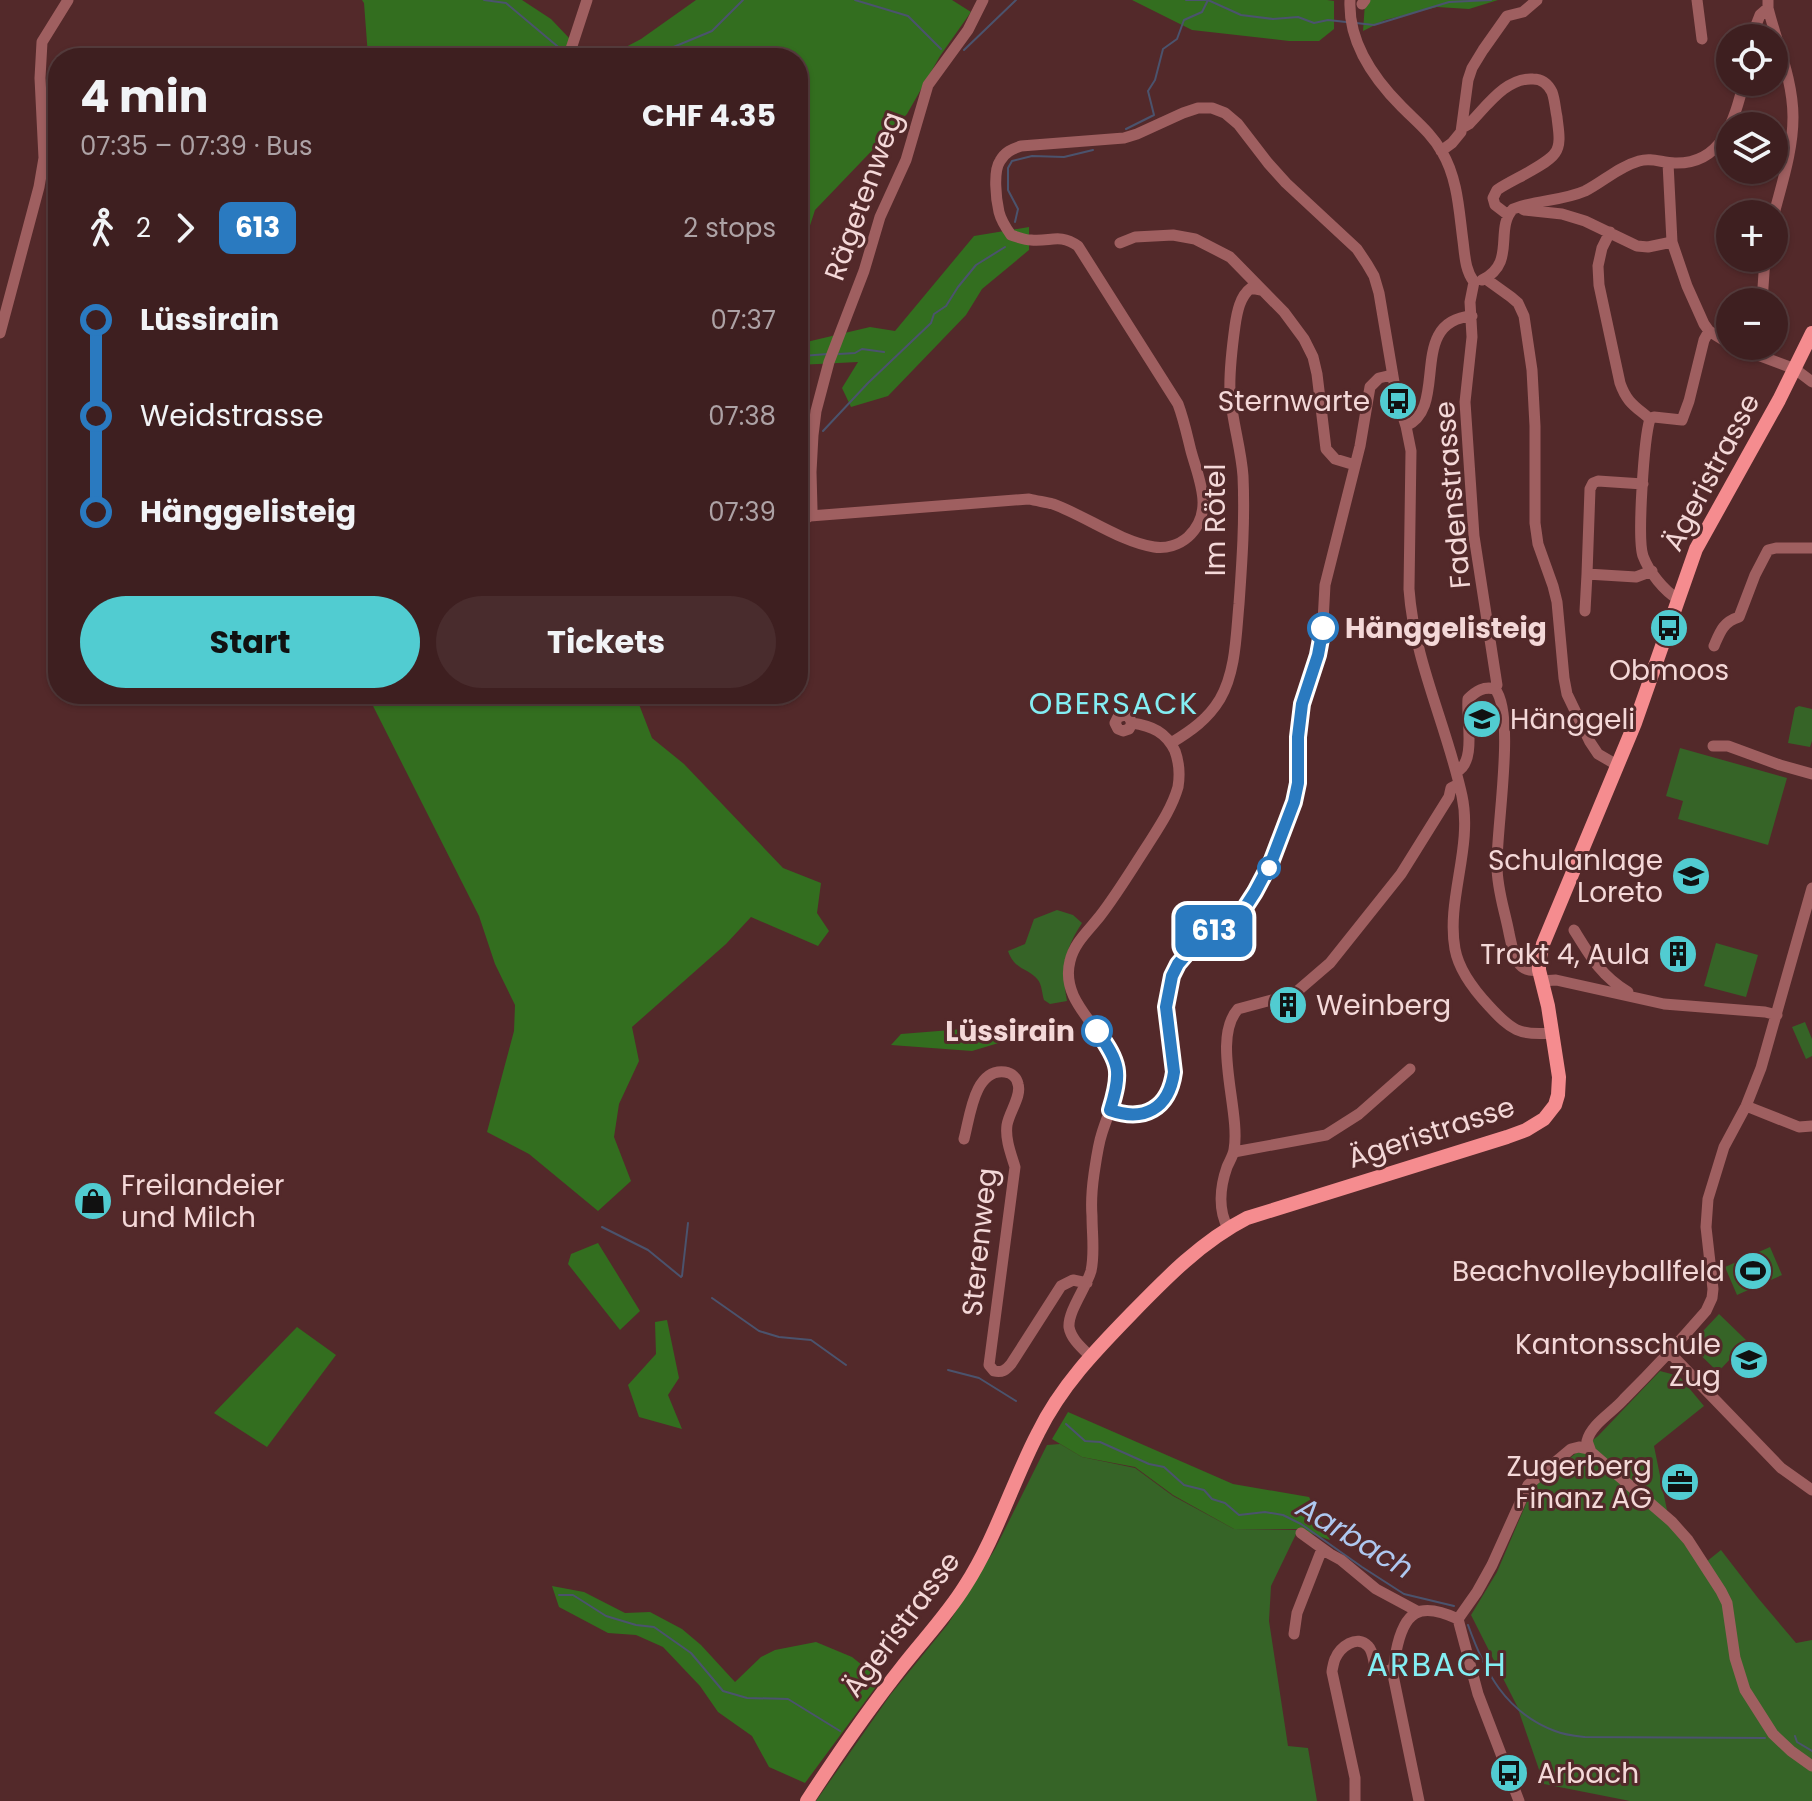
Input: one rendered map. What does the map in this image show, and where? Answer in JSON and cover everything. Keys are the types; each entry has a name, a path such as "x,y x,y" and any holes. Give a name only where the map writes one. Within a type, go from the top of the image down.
{"main road":[{"name":"Ägeristrasse","path":"807,1801 867,1713 964,1588 992,1539 1038,1433 1058,1397 1090,1356 1170,1275 1228,1228 1247,1218 1507,1137 1537,1124 1549,1113 1558,1095 1559,1077 1540,976 1543,944 1650,682 1686,574 1705,531 1779,400 1812,333"}],"street":[{"path":"0,333 44,158 40,78 42,42 68,0"},
{"path":"571,48 587,0"},
{"name":"Rägetenweg","path":"810,516 816,411 833,348 864,271 880,217 906,160 928,85 968,30 983,0"},
{"path":"1441,151 1452,143 1462,128 1472,68 1507,16 1523,12 1537,0"},
{"path":"1697,0 1702,39"},
{"path":"1356,2 1352,25 1358,47 1378,82 1431,134 1450,169 1456,189 1467,270 1511,297 1524,316 1532,370 1535,523 1538,544 1557,602 1567,694 1598,754 1617,765"},
{"path":"1756,24 1768,2"},
{"path":"1768,2 1790,89 1793,116 1789,153 1777,200"},
{"path":"1462,128 1507,86 1518,80 1541,80 1554,95 1559,143 1555,153 1545,162 1497,190 1493,198 1495,205 1507,219"},
{"path":"1480,280 1498,265 1507,219 1518,207 1585,190 1641,160 1654,159 1668,163 1701,159 1715,150 1727,129 1739,96"},
{"path":"810,516 1029,499 1052,504 1153,547 1165,548 1184,540 1198,524 1203,509 1203,493 1178,404 1078,246 1068,239 1032,240 1011,235 999,211 996,173 999,161 1008,151 1021,146 1124,138 1198,108 1212,108 1225,113 1238,124 1286,183 1350,243 1374,276 1396,394 1411,451 1410,609 1416,641 1464,806 1455,947 1459,962 1477,994 1512,1028 1530,1035 1552,1033"},
{"path":"1668,163 1672,242 1698,313 1709,331 1716,335"},
{"path":"1518,207 1585,221 1637,246 1672,242"},
{"path":"1610,232 1598,266 1609,337 1624,396 1650,419"},
{"path":"1120,243 1135,237 1173,235 1195,239 1230,257 1295,326 1313,357 1326,449 1335,459 1355,465"},
{"name":"Fadenstrasse","path":"1480,280 1470,302 1472,337 1465,402 1474,536 1497,685 1495,689 1500,698 1505,754 1497,866 1500,895 1514,956 1522,968 1540,976"},
{"name":"Im Rötel","path":"1171,743 1207,718 1227,683 1234,654 1242,547 1243,474 1229,369 1241,302 1247,290 1261,290"},
{"path":"1406,426 1415,422 1424,408 1431,359 1439,334 1451,321 1472,316"},
{"path":"1650,419 1682,420 1709,331"},
{"path":"1776,360 1812,382"},
{"path":"1110,1110 1141,1114 1161,1103 1167,1095 1174,1072 1166,1007 1172,976 1196,943 1244,909 1269,868 1286,826 1298,783 1302,704 1322,640 1325,585 1363,431 1370,387 1379,378 1392,375"},
{"path":"1650,419 1641,543 1643,555 1652,571 1670,595 1678,599"},
{"path":"1585,611 1590,489 1598,481 1643,484"},
{"path":"1714,646 1721,629 1729,620 1739,617 1768,550 1812,548"},
{"path":"1587,574 1636,577 1652,571"},
{"path":"1228,1228 1221,1211 1227,1168 1234,1152 1234,1112 1226,1047 1232,1016 1238,1009 1294,994 1330,963 1401,874 1449,797 1467,762 1468,699 1481,689 1495,689"},
{"path":"1090,1356 1073,1337 1069,1328 1070,1318 1087,1283 1093,1258 1091,1213 1094,1175 1101,1135 1118,1086 1111,1051 1072,994 1069,962 1078,943 1099,917 1167,813 1178,784 1179,772 1171,743 1157,729 1132,723"},
{"path":"1713,746 1728,746 1812,774"},
{"path":"1589,1449 1588,1435 1669,1352 1706,1311 1712,1298 1706,1227 1708,1199 1724,1147 1746,1106 1761,1068 1812,888"},
{"path":"1574,930 1602,972 1635,997"},
{"path":"1540,976 1664,1004 1777,1015"},
{"path":"1234,1152 1326,1135 1359,1114 1410,1069"},
{"name":"Sterenweg","path":"964,1139 975,1095 982,1081 992,1074 1012,1074 1018,1081 1019,1089 1007,1125 1015,1167 989,1365 994,1371 1006,1370 1011,1364 1061,1286 1073,1280 1087,1283"},
{"path":"1746,1106 1799,1127 1812,1126"},
{"path":"1669,1352 1781,1468 1812,1490"},
{"path":"1458,1619 1492,1565 1528,1485 1571,1449 1589,1449 1672,1522 1688,1540 1727,1603 1735,1658 1745,1690 1773,1734 1812,1766"},
{"path":"1301,1533 1376,1589 1417,1611 1435,1612 1458,1619"},
{"path":"1294,1634 1297,1613 1322,1549"},
{"path":"1417,1611 1409,1616 1403,1628 1392,1670 1419,1801"},
{"path":"1458,1619 1478,1694 1519,1801"},
{"path":"1355,1801 1355,1778 1332,1672 1334,1659 1341,1649 1359,1641 1366,1643 1371,1650 1375,1666 1385,1671 1392,1670"}],"green space":[{"path":"362,0 522,0 551,19 579,48 367,48"},
{"path":"696,0 952,0 971,12 940,56 907,114 815,210 808,232 808,48 624,48"},
{"path":"1132,0 1334,1 1334,29 1319,41 1289,41 1192,30"},
{"path":"1370,0 1498,0 1469,9 1437,7 1385,20 1363,31 1365,3"},
{"path":"1029,227 1029,250 982,289 966,315 888,396 851,407 842,388 858,362 808,364 808,342 870,327 895,331 974,236"},
{"path":"372,704 639,704 652,738 684,764 783,868 821,883 817,913 829,931 818,946 751,917 726,944 632,1027 639,1061 619,1104 614,1137 631,1181 598,1211 529,1154 487,1132 514,1031 515,1005 495,964 479,916"},
{"path":"1795,708 1812,709 1810,747 1788,743"},
{"path":"1680,748 1787,778 1768,845 1678,819 1683,801 1666,796"},
{"path":"1057,910 1073,915 1082,923 1071,942 1066,960 1064,979 1067,1001 1050,1004 1044,1000 1038,980 1018,966 1008,951 1025,944 1034,919"},
{"path":"1716,943 1758,955 1746,997 1704,986"},
{"path":"1805,1022 1812,1039 1812,1056 1806,1059 1792,1027"},
{"path":"1001,1026 1002,1042 972,1051 891,1045 901,1034"},
{"path":"598,1243 640,1311 620,1330 568,1264 571,1254"},
{"name":"Beachvolleyballfeld","path":"1770,1247 1782,1275 1737,1295 1725,1267"},
{"path":"1719,1314 1747,1341 1718,1372 1690,1345"},
{"path":"667,1320 679,1378 668,1395 682,1429 639,1417 628,1385 656,1354 655,1322"},
{"path":"297,1327 336,1355 267,1447 214,1413"},
{"path":"1660,1371 1679,1376 1704,1406 1654,1446 1670,1525 1701,1566 1721,1550 1796,1643 1812,1640 1812,1801 1630,1801 1544,1784 1517,1706 1471,1615 1497,1572 1528,1499 1539,1482 1598,1436"},
{"path":"1068,1412 1233,1484 1309,1497 1330,1540 1298,1529 1234,1529 1173,1495 1135,1467 1082,1457 1052,1439"},
{"path":"1060,1444 1082,1457 1135,1468 1173,1496 1234,1529 1298,1530 1271,1586 1269,1621 1288,1746 1308,1748 1317,1801 816,1801 891,1694 948,1624 995,1549 1047,1445"},
{"path":"552,1586 584,1592 625,1613 650,1612 682,1629 735,1682 761,1657 775,1650 816,1642 852,1657 881,1680 805,1783 769,1767 752,1736 718,1712 700,1686 663,1647 636,1635 608,1633 559,1607"}],"waterway":[{"path":"484,0 506,3 559,48"},
{"path":"671,48 712,31 743,0"},
{"path":"855,0 908,16 941,49"},
{"path":"964,50 1016,0"},
{"path":"1186,0 1206,0"},
{"path":"1126,129 1154,115 1148,91 1155,80 1163,49 1177,39 1184,20 1202,12 1208,0 1241,15 1273,19 1298,17 1314,23 1328,20 1346,22"},
{"path":"1356,23 1374,25 1449,2 1491,0"},
{"path":"1015,222 1018,209 1008,190 1008,168 1012,161 1032,156 1064,157 1093,150"},
{"path":"823,431 931,323 934,314 946,306 976,265 1005,247"},
{"path":"839,354 855,353 862,349 884,352"},
{"path":"808,356 828,354"},
{"path":"682,1276 688,1223"},
{"path":"602,1227 648,1250 681,1277"},
{"path":"712,1298 759,1331 779,1337 811,1340 846,1365"},
{"path":"948,1370 979,1378 1016,1401"},
{"name":"Aarbach","path":"1066,1424 1085,1441 1100,1442 1149,1464 1164,1467 1184,1485 1204,1490 1212,1499 1225,1503 1239,1515 1265,1512 1283,1515 1301,1524 1404,1594 1454,1606"},
{"path":"559,1595 573,1595 606,1616 654,1627 691,1653 723,1691 747,1698 788,1699 840,1731"},
{"name":"Aarbach","path":"1468,1625 1490,1674 1510,1702 1538,1723 1558,1732 1585,1737 1765,1738"},
{"name":"Aarbach","path":"1795,1736 1797,1742 1812,1751"}],"bus line":[{"name":"613","path":"1097,1031 1111,1051 1118,1076 1110,1110 1121,1114 1141,1114 1161,1103 1167,1095 1174,1072 1166,1007 1172,976 1196,943 1244,909 1272,860 1294,802 1298,783 1302,704 1323,628"}],"place":[{"name":"Sternwarte","path":"1398,401"},
{"name":"Hänggelisteig","path":"1323,628"},
{"name":"Obmoos","path":"1669,628"},
{"name":"Hänggeli","path":"1482,719"},
{"name":"Schulanlage Loreto","path":"1691,876"},
{"name":"Trakt 4, Aula","path":"1678,954"},
{"name":"Weinberg","path":"1288,1005"},
{"name":"Lüssirain","path":"1097,1031"},
{"name":"Freilandeier und Milch","path":"93,1201"},
{"name":"Beachvolleyballfeld","path":"1753,1271"},
{"name":"Kantonsschule Zug","path":"1749,1360"},
{"name":"Zugerberg Finanz AG","path":"1680,1482"},
{"name":"Arbach","path":"1509,1773"}],"district":[{"name":"OBERSACK","path":"1114,704"},
{"name":"ARBACH","path":"1437,1665"}]}
